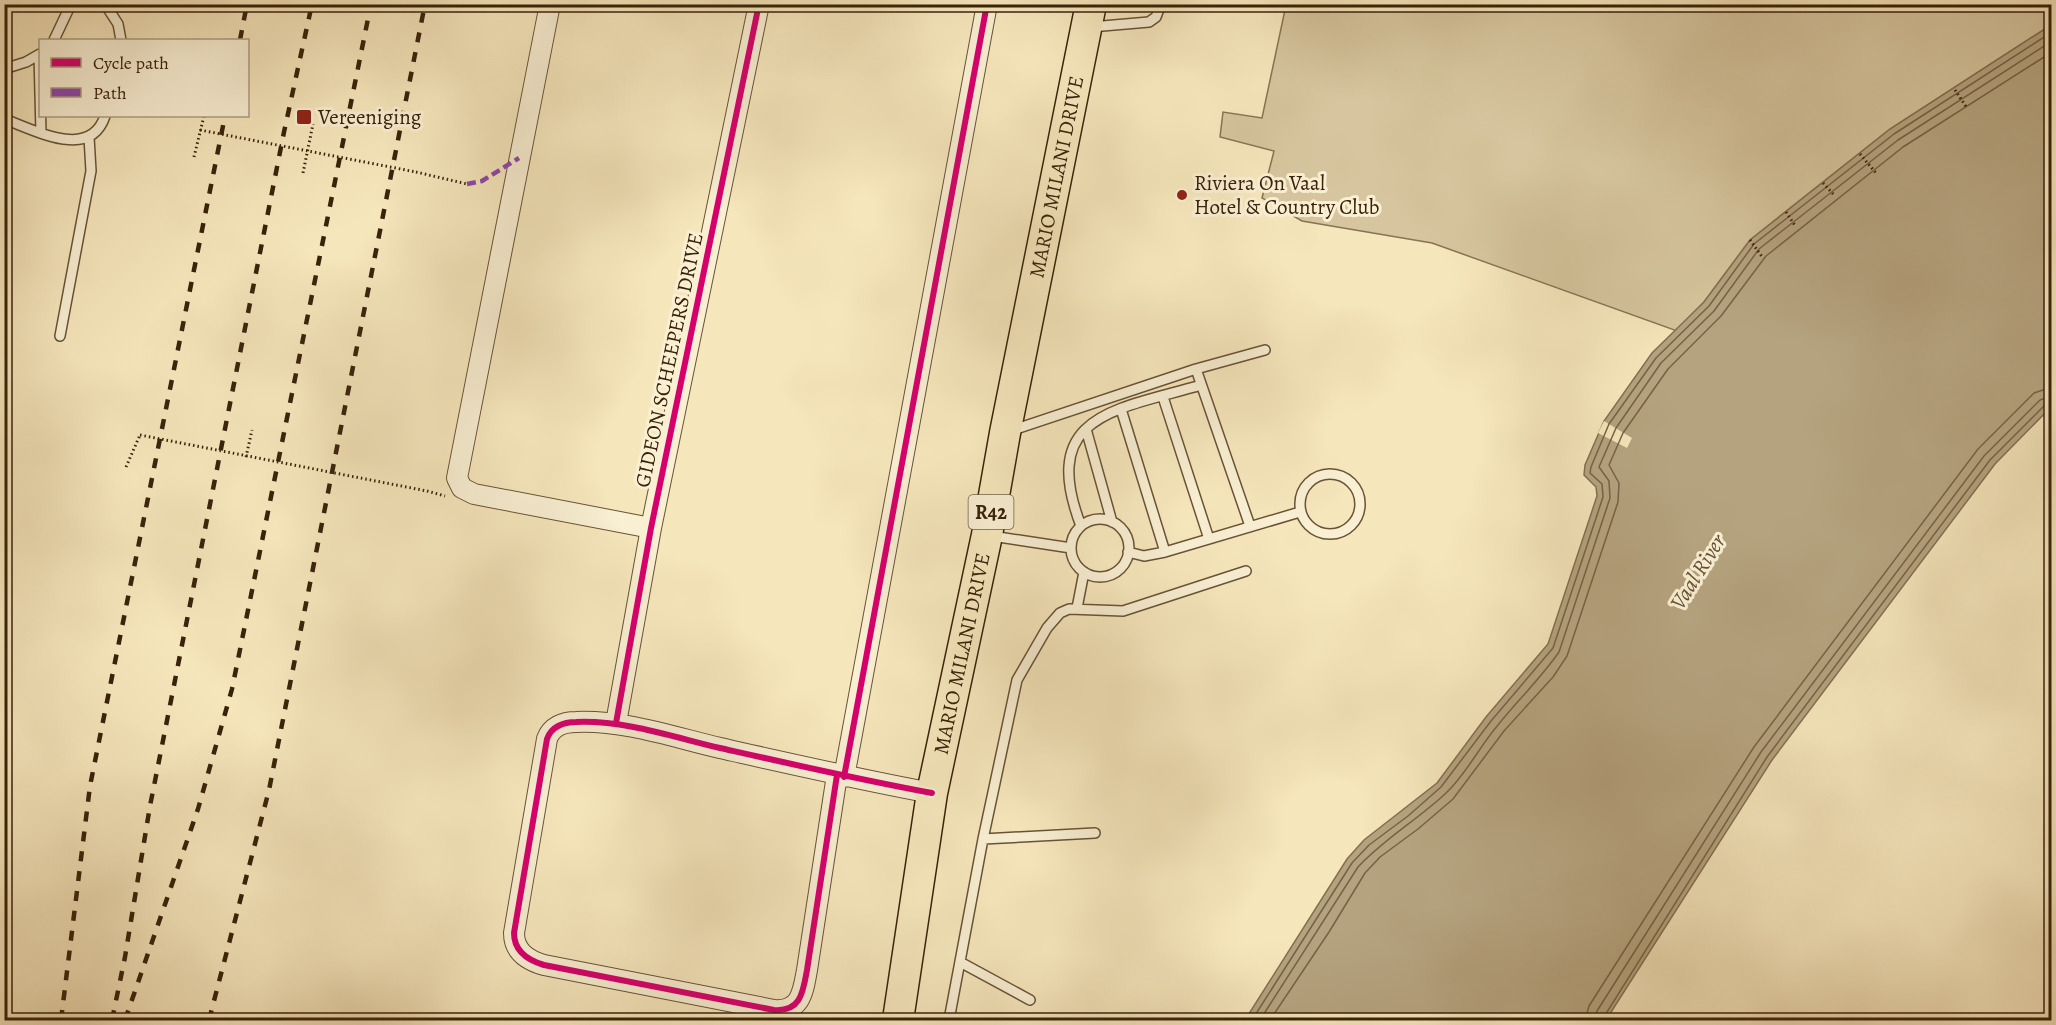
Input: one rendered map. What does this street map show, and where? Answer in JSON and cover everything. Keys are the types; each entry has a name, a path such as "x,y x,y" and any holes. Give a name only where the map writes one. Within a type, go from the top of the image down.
{"main road":[{"name":"MARIO MILANI DRIVE","path":"898,1020 932,793 987,535 1005,433 1088,16"}],"street":[{"path":"550,4 457,478 462,488 474,494 651,528"},
{"name":"GIDEON SCHEEPERS DRIVE","path":"616,723 651,528 759,4"},
{"path":"932,793 841,776 616,723 565,724 553,729 547,739 514,933 515,944 520,952 538,963 774,1010 793,1006 801,999 841,776 899,465 942,254 987,4"}],"lane":[{"path":"54,39 70,4"},
{"path":"105,4 118,24 121,39"},
{"path":"1088,16 1149,22 1156,17 1161,4"},
{"path":"4,69 39,54"},
{"path":"41,117 41,133"},
{"path":"4,119 71,141 89,137 105,117"},
{"path":"60,336 91,171 89,137"},
{"path":"1005,433 1196,369 1265,351"},
{"path":"1196,369 1250,526"},
{"path":"1081,526 1071,500 1068,474 1073,442 1086,429 1121,409 1201,385"},
{"path":"1163,397 1209,539"},
{"path":"1121,409 1165,552"},
{"path":"1086,429 1112,522 1125,534 1128,552 1120,569 1112,574 1103,577 1084,572 1072,558 1072,540 1081,526 1091,521 1112,522"},
{"path":"1337,474 1347,478 1359,494 1359,513 1347,529 1338,533 1319,532 1310,527 1300,512 1302,490 1316,476 1337,474"},
{"path":"1128,552 1144,556 1165,552 1300,512"},
{"path":"987,535 1071,548"},
{"path":"949,1020 983,839 1017,680 1047,628 1060,614 1077,608 1100,612 1123,611 1246,571"},
{"path":"1077,608 1084,572"},
{"path":"983,839 1095,833"},
{"path":"960,962 1030,1000"}],"path":[{"path":"1954,90 1966,108"},
{"path":"194,157 204,117"},
{"path":"303,173 313,124"},
{"path":"200,130 467,184"},
{"path":"1860,154 1876,173"},
{"path":"1823,183 1835,196"},
{"path":"1786,212 1796,227"},
{"path":"1750,240 1763,258"},
{"path":"246,457 252,430"},
{"path":"126,467 140,435 427,491"}],"shaded area":[{"path":"1286,5 2051,5 2051,25 1890,129 1750,240 1704,302 1677,331 1432,243 1302,221 1262,198 1274,151 1220,137 1223,112 1262,118"}],"water":[{"name":"Vaal River","path":"2051,25 2051,407 1995,464 1772,760 1606,1020 1245,1020 1347,859 1364,840 1437,783 1486,717 1548,644 1597,496 1596,487 1584,475 1585,465 1604,421 1652,353 1704,302 1750,240 1890,129"}],"pier":[{"path":"1604,421 1632,438 1627,448 1598,433"}],"railway":[{"path":"240,39 247,4"},
{"path":"112,1020 150,806 284,132 312,4"},
{"path":"125,1020 198,809 232,689 371,4"},
{"path":"209,1020 269,790 425,4"},
{"path":"61,1020 90,786 225,117"}],"marked path":[{"path":"467,184 482,181 519,158"}],"cycle path":[{"path":"616,723 651,528 759,4"},
{"path":"844,777 987,4"},
{"path":"837,775 806,978 799,999 790,1008 774,1010 544,965 527,957 516,945 514,933 547,739 551,731 562,724 594,722 631,726 800,766 932,793"}],"place":[{"name":"Vereeniging","path":"304,117"},
{"name":"Riviera On Vaal Hotel & Country Club","path":"1182,195"}]}
